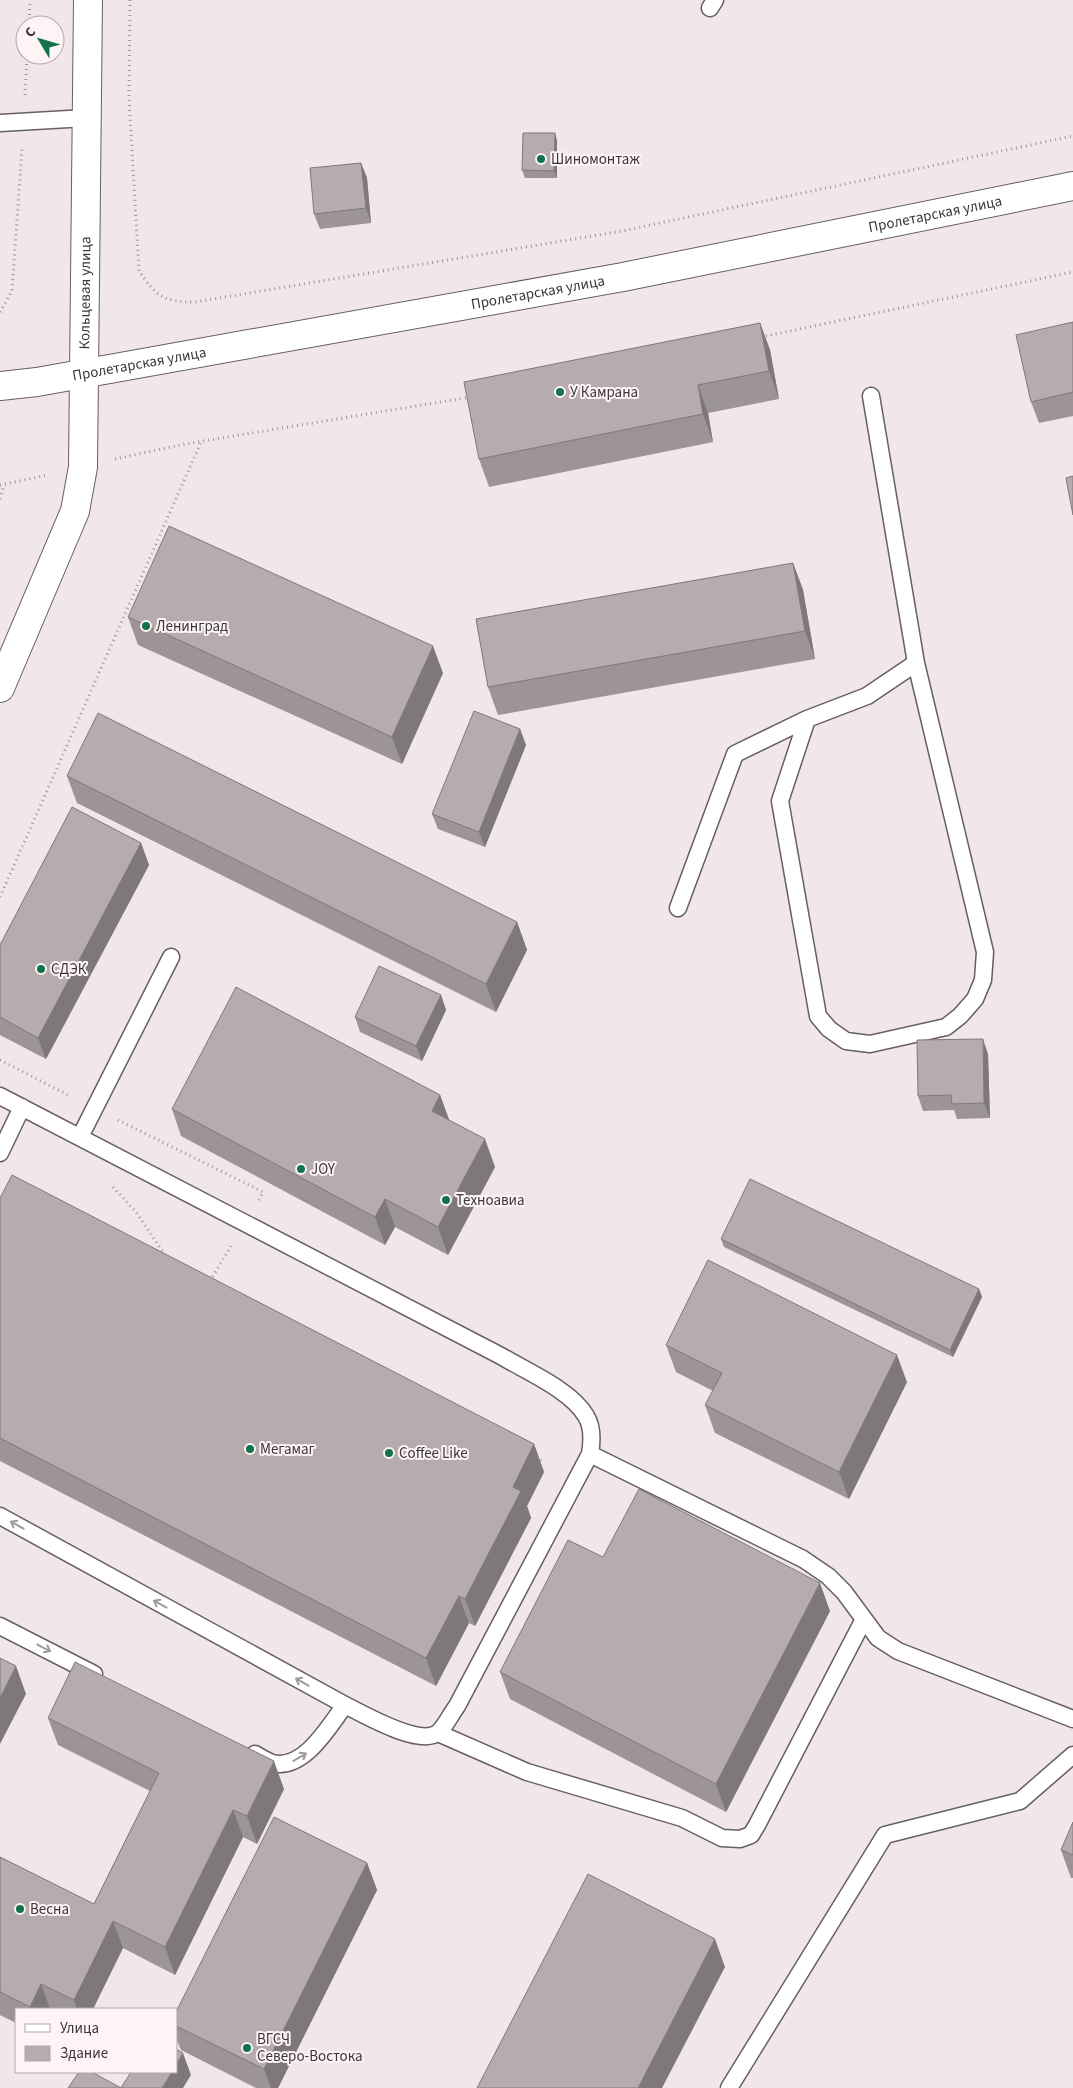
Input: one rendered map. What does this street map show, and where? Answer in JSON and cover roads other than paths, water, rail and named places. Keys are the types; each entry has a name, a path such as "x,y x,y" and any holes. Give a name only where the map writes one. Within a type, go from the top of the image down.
{"main road":[{"name":"Кольцевая улица","path":"0,688 75,511 83,467 88,0"},
{"name":"Пролетарская улица","path":"0,386 84,373 623,277 1073,186"}],"lane":[{"path":"0,124 86,118"},
{"path":"807,719 780,801 818,1016 830,1029 846,1041 870,1044 946,1027 960,1016 975,999 983,980 985,952 916,664 870,396"},
{"path":"678,908 735,754 807,719 867,696 916,664"},
{"path":"80,1137 171,957"},
{"path":"0,1096 243,1224 501,1356 570,1398 587,1417 593,1439 590,1454 457,1706 438,1733 427,1737 385,1726 0,1516"},
{"path":"0,1153 22,1107"},
{"path":"590,1454 803,1559 828,1576 844,1592 863,1621 878,1638 898,1651 1073,1719"},
{"path":"438,1733 527,1772 682,1818 722,1838 740,1839 751,1835 757,1825 863,1621"},
{"path":"0,1626 106,1679"},
{"path":"238,1746 273,1763 297,1760 314,1746 345,1705"},
{"path":"729,2088 885,1835 1020,1801 1073,1756"}],"place":[{"name":"Шиномонтаж","path":"541,159"},
{"name":"У Камрана","path":"560,392"},
{"name":"Ленинград","path":"146,626"},
{"name":"СДЭК","path":"41,969"},
{"name":"JOY","path":"301,1169"},
{"name":"Техноавиа","path":"446,1200"},
{"name":"Мегамаг","path":"250,1449"},
{"name":"Coffee Like","path":"389,1453"},
{"name":"Весна","path":"20,1909"},
{"name":"ВГСЧ Северо-Востока","path":"247,2048"}]}
